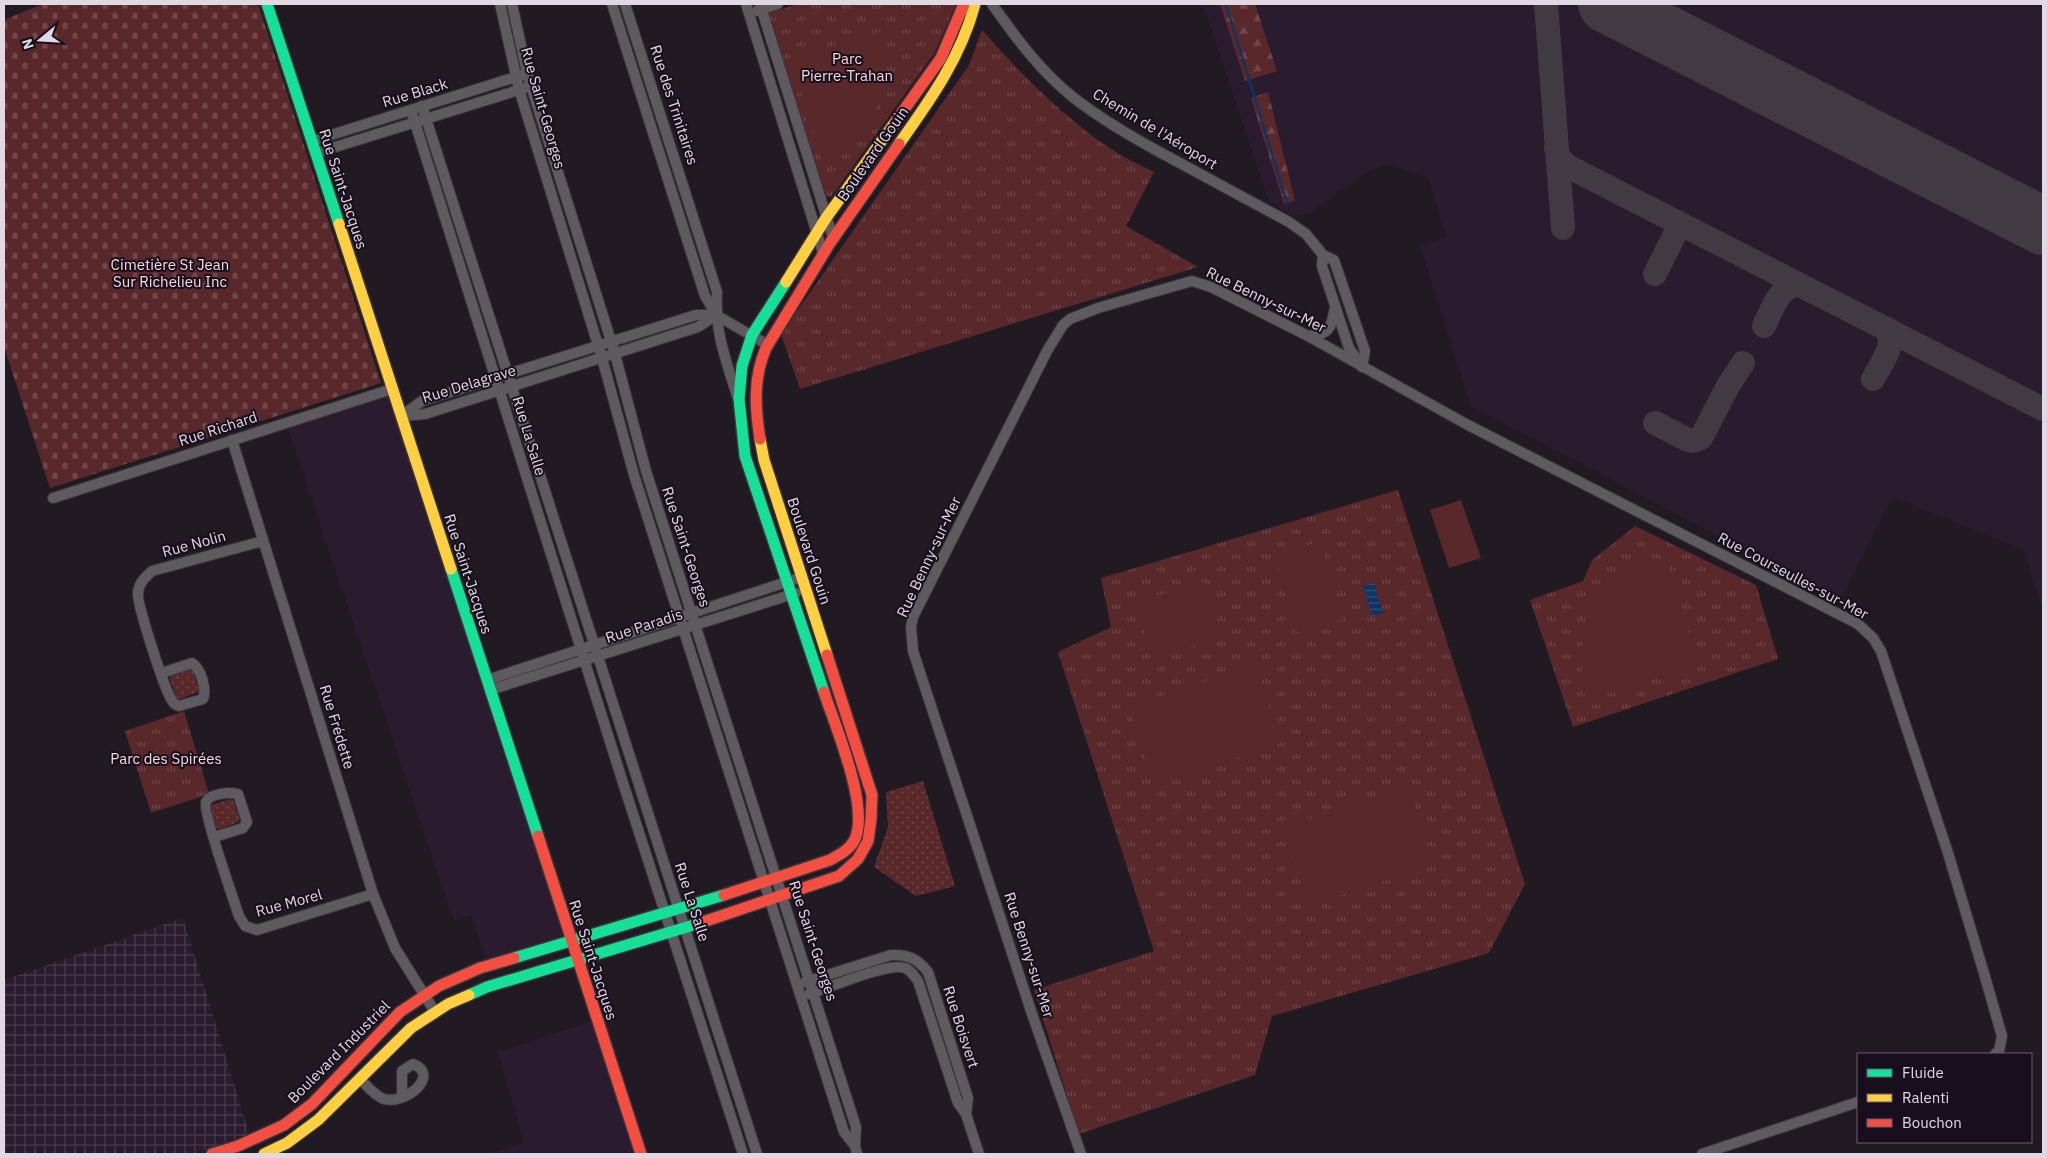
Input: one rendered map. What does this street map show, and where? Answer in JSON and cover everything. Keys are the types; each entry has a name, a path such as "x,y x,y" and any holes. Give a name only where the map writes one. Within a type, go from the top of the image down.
{"street":[{"name":"Rue Saint-Jacques","path":"267,4 641,1154"},
{"name":"Rue Saint-Georges","path":"500,4 519,89 602,358 634,475 844,1132 856,1150"},
{"name":"Rue Saint-Georges","path":"512,4 527,73 570,216 611,342 646,471 856,1127 856,1150"},
{"name":"Rue des Trinitaires","path":"612,4 705,296 716,315"},
{"name":"Rue des Trinitaires","path":"625,4 717,292 716,315 719,338 739,399"},
{"path":"746,4 823,253"},
{"path":"749,14 761,6 778,4"},
{"name":"Boulevard Gouin","path":"572,941 665,914 830,860 851,846 858,822 857,793 745,456 739,399 742,366 752,335 816,233 940,58 964,4"},
{"name":"Boulevard Gouin","path":"578,960 672,932 839,876 854,866 868,843 872,822 872,795 764,460 758,432 756,402 759,367 768,345 823,253 949,74 964,42 975,4"},
{"name":"Chemin de l'Aéroport","path":"992,4 1042,68 1073,97 1106,121 1142,142 1289,222 1306,234 1323,255 1334,260 1365,352 1362,367"},
{"path":"761,6 833,238"},
{"name":"Rue des Trinitaires","path":"625,45 638,41"},
{"name":"Rue Black","path":"312,141 527,73"},
{"name":"Rue Black","path":"316,153 531,86"},
{"name":"Rue La Salle","path":"422,106 506,374 758,1154"},
{"name":"Rue La Salle","path":"411,110 624,786 743,1154"},
{"path":"783,125 796,122"},
{"path":"432,178 443,173"},
{"name":"Rue des Trinitaires","path":"669,181 681,178"},
{"path":"559,220 570,216"},
{"path":"453,248 466,244"},
{"path":"1323,255 1322,266 1349,348 1362,367"},
{"name":"Rue Benny-sur-Mer","path":"1081,1154 1032,1014 913,650 911,627 913,617 1047,351 1063,325 1070,319 1098,308 1192,281 1211,287 1308,336 1362,367"},
{"path":"1308,336 1321,335 1327,332 1332,325 1334,301 1345,293"},
{"name":"Rue Delagrave","path":"401,416 422,401 506,374 696,315 716,315"},
{"path":"716,315 768,345"},
{"name":"Rue Delagrave","path":"401,416 425,414 602,358 698,327 716,315"},
{"name":"Rue Courseulles-sur-Mer","path":"1362,367 1466,424 1858,624 1873,638 1881,651 1942,834 1983,970 2002,1036 1999,1051 1996,1053"},
{"name":"Rue Richard","path":"53,498 392,389"},
{"name":"Rue Frédette","path":"232,440 373,894 395,948 435,1012"},
{"path":"748,464 764,460"},
{"path":"634,475 646,471"},
{"path":"539,518 551,514"},
{"name":"Rue Nolin","path":"162,673 192,663 197,667 205,693 203,699 180,706 175,705 171,700 162,673 140,607 138,595 140,583 152,571 263,541"},
{"name":"Rue Paradis","path":"488,685 581,649 802,577"},
{"name":"Rue Paradis","path":"488,685 598,656 806,590"},
{"path":"723,751 735,747"},
{"path":"849,770 863,764"},
{"path":"624,786 637,782"},
{"name":"Rue Morel","path":"214,837 243,828 247,822 238,794 231,792 210,798 206,802 205,808 214,837 239,916 245,926 257,930 373,894"},
{"path":"858,822 872,822"},
{"name":"Boulevard Industriel","path":"212,1154 227,1152 286,1124 312,1104 332,1085 400,1012 439,986 480,968 572,941"},
{"path":"797,984 891,955 902,954 911,958 908,968 898,966 875,972 800,997"},
{"name":"Rue Boisvert","path":"911,958 921,962 928,972 968,1098 966,1114"},
{"path":"264,1154 287,1143 318,1120 411,1028 435,1012 448,1004 487,987 578,960"},
{"name":"Rue Boisvert","path":"908,968 918,981 958,1103 966,1114 979,1154"},
{"path":"705,1036 718,1032"},
{"path":"360,1079 382,1098 391,1100 402,1097"},
{"path":"1702,1154 1857,1102"},
{"path":"286,1124 296,1136"}],"shaded area":[{"path":"1203,4 2043,4 2043,612 2024,550 1892,497 1840,600 1471,406 1420,246 1447,237 1428,177 1391,165 1372,169 1308,214 1293,216 1269,202"},
{"path":"392,389 572,941 488,966 471,915 454,921 286,423"},
{"path":"183,918 250,1136 193,1154 4,1154 4,980"},
{"path":"597,1019 641,1154 488,1154 524,1142 498,1052"}],"green space":[{"name":"Cimetière St Jean Sur Richelieu Inc","path":"42,4 258,4 381,383 50,488 4,347 4,20"},
{"name":"Parc Pierre-Trahan","path":"798,4 956,4 935,52 831,197 817,194 766,14"},
{"path":"1220,4 1255,4 1277,71 1245,81"},
{"path":"886,30 886,59 880,100 859,132 823,165 791,59"},
{"path":"982,30 1012,63 1060,110 1095,138 1119,154 1154,172 1126,226 1198,267 800,389 781,334 969,65"},
{"path":"1268,92 1295,201 1284,204 1251,98"},
{"path":"1398,490 1525,884 1489,953 1272,1016 1255,1075 1079,1134 1034,990 1154,951 1058,652 1111,627 1101,578"},
{"path":"1461,500 1481,558 1449,568 1430,510"},
{"path":"1635,526 1756,585 1778,659 1573,727 1530,600 1583,581 1592,560"},
{"path":"1320,541 1342,619 1297,633 1274,557"},
{"path":"1665,557 1699,664 1585,701 1581,653 1587,609 1624,570"},
{"path":"1205,582 1221,637 1152,657 1136,602"},
{"path":"1255,665 1281,743 1155,785 1129,707"},
{"path":"193,670 199,690 180,699 176,697 170,679 171,675"},
{"name":"Parc des Spirées","path":"184,711 209,794 151,813 125,731"},
{"path":"923,781 955,886 916,896 874,867 888,827 886,792"},
{"path":"1408,786 1434,864 1309,906 1283,828"},
{"path":"231,799 240,819 238,822 220,829 216,827 210,808 211,805"}],"water":[{"path":"1374,583 1383,613 1372,616 1363,586"}],"waterway":[{"path":"1226,4 1287,203"}],"taxiway":[{"path":"1546,4 1563,228"},
{"path":"1556,148 1559,158 1567,166 2043,409"},
{"path":"1655,274 1674,236"},
{"path":"1764,326 1781,294 1786,289 1799,285"},
{"path":"1873,379 1889,349 1890,342 1887,329"},
{"path":"1655,423 1688,440 1693,441 1701,438 1728,386 1743,363"}],"runway":[{"path":"1607,4 2043,226"}],"traffic: fast":[{"path":"267,4 339,224"},
{"path":"786,282 752,335 742,366 739,399 745,456 824,692"},
{"path":"451,569 538,836"},
{"path":"514,958 724,895"},
{"path":"469,995 487,987 697,924"}],"traffic: slow":[{"path":"899,144 944,77 962,42 975,4"},
{"path":"786,282 826,218 896,121"},
{"path":"339,224 451,569"},
{"path":"760,439 764,460 827,655"},
{"path":"264,1154 287,1143 318,1120 411,1028 448,1004 469,995"}],"traffic: jam":[{"path":"896,121 941,58 964,4"},
{"path":"760,439 756,393 759,371 766,348 830,243 899,144"},
{"path":"697,924 839,876 858,859 868,841 872,795 827,655"},
{"path":"724,895 830,860 847,850 854,841 858,827 855,789 843,746 824,692"},
{"path":"538,836 641,1154"},
{"path":"212,1154 238,1146 284,1125 312,1104 400,1012 439,986 480,968 514,958"}]}
